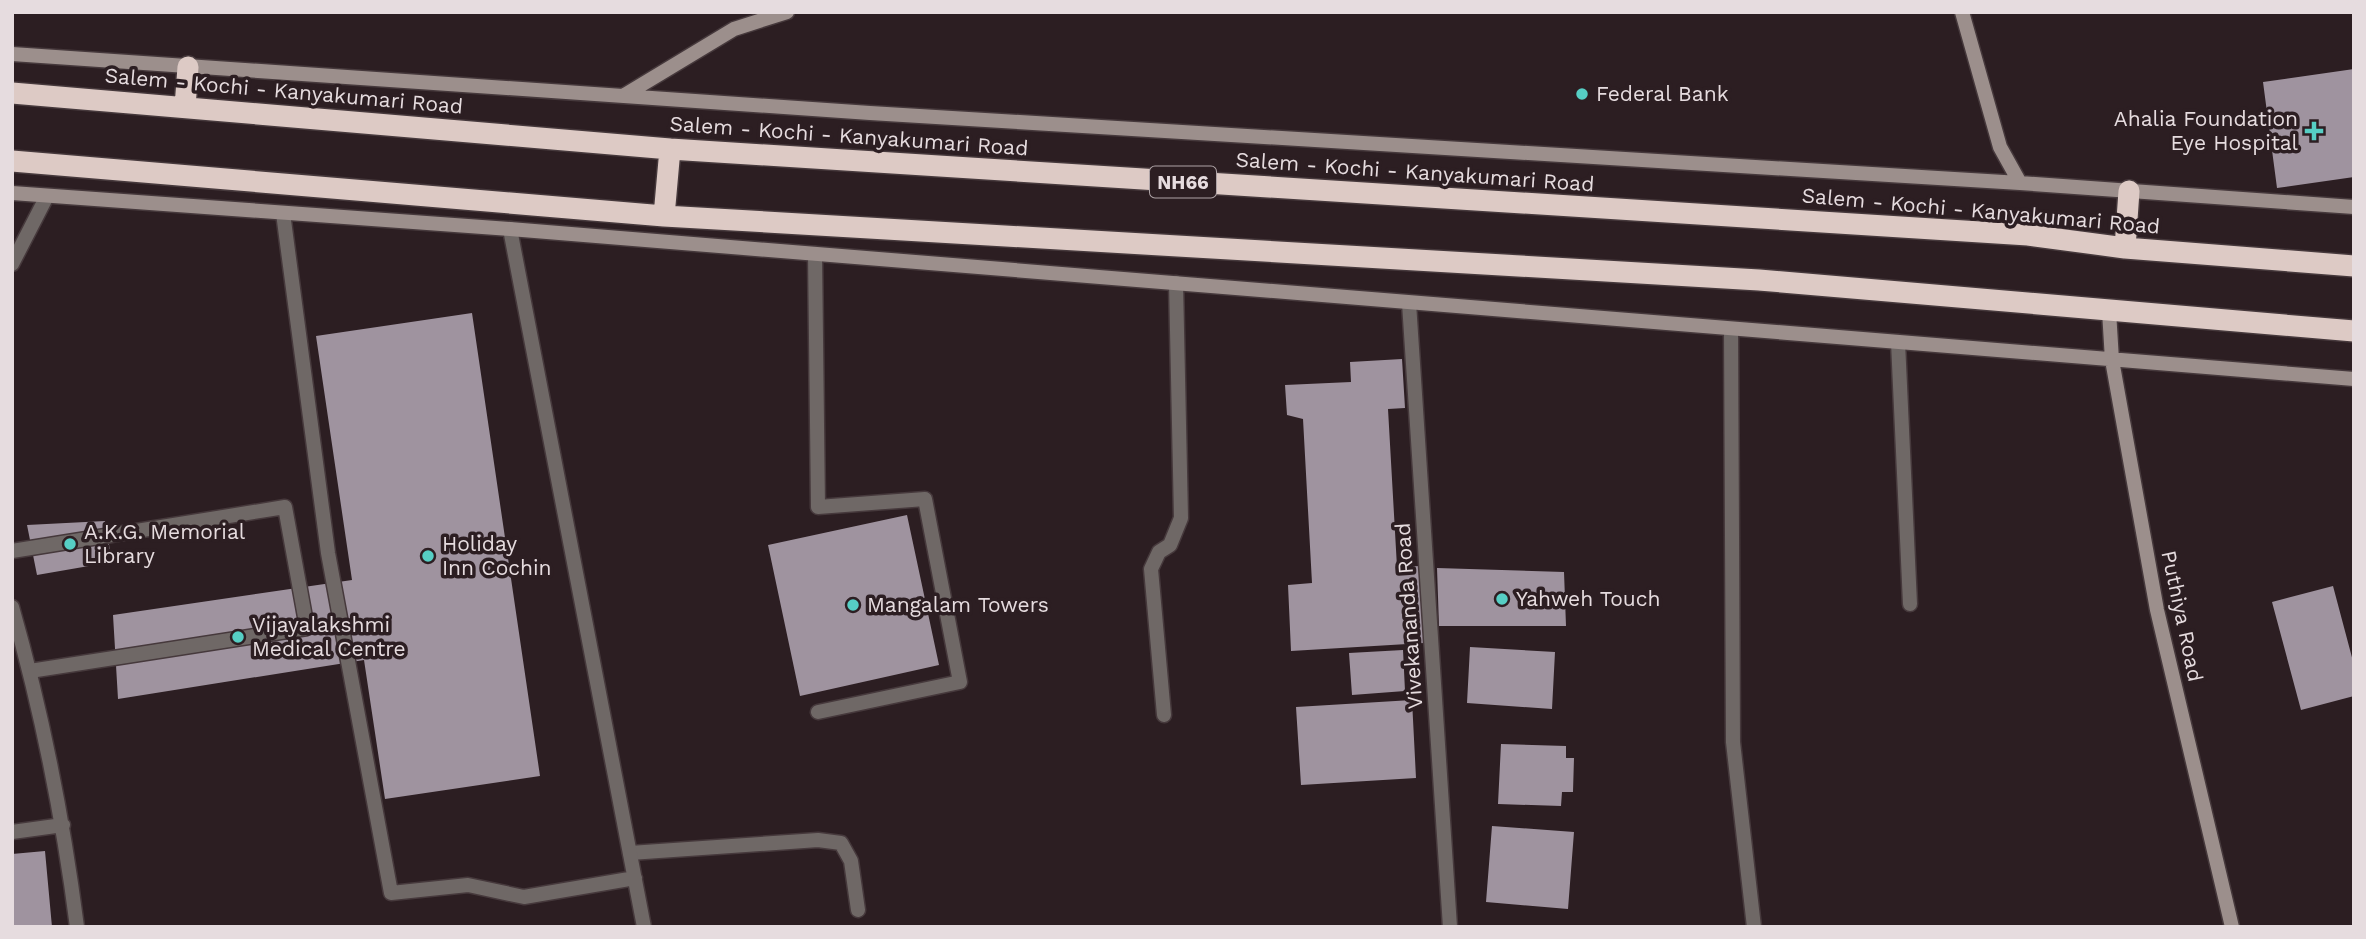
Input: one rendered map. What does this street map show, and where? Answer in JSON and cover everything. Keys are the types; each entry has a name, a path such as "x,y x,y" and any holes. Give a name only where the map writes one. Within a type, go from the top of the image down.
{"highway":[{"path":"186,107 188,66"},
{"name":"Salem - Kochi - Kanyakumari Road","path":"12,93 670,149 2028,236 2125,248 2354,266"},
{"path":"664,216 670,149"},
{"path":"12,160 664,216 1759,280 2354,331"},
{"path":"2125,248 2129,191"}],"street":[{"path":"623,96 734,29 787,12"},
{"path":"1962,12 2000,147 2020,183"},
{"path":"12,54 623,96 2020,183 2354,207"},
{"path":"12,193 510,229 2354,379"},
{"path":"12,264 47,196"},
{"path":"283,213 328,553 391,893 468,885 524,897 635,878"},
{"path":"510,229 644,927"},
{"path":"815,254 818,507 925,499 960,682 818,712"},
{"path":"1164,715 1151,569 1159,552 1170,545 1181,518 1176,284"},
{"name":"Vivekananda Road","path":"1409,303 1450,927"},
{"name":"Puthiya Road","path":"2109,311 2112,360 2157,610 2232,927"},
{"path":"1731,329 1733,742 1754,927"},
{"path":"1898,342 1910,604"},
{"path":"12,551 285,507 307,628 30,671"},
{"path":"12,607 30,671 63,825 77,927"},
{"path":"12,832 63,825"},
{"path":"630,853 818,840 841,843 851,861 858,909"}],"building":[{"path":"2354,69 2354,177 2277,188 2263,82"},
{"name":"Holiday Inn Cochin","path":"472,313 540,776 385,799 364,660 118,699 113,615 352,580 316,336"},
{"path":"1402,359 1405,408 1388,409 1397,567 1420,566 1424,643 1291,651 1288,585 1312,583 1303,419 1287,415 1285,385 1351,382 1350,362"},
{"name":"Mangalam Towers","path":"907,515 939,665 800,696 768,545"},
{"name":"A.K.G. Memorial Library","path":"105,521 112,562 37,575 27,525"},
{"name":"Yahweh Touch","path":"1437,568 1564,572 1566,626 1439,626"},
{"path":"2333,586 2354,665 2354,696 2301,710 2272,602"},
{"path":"1470,647 1555,652 1552,709 1467,703"},
{"path":"1403,650 1405,691 1352,695 1349,653"},
{"path":"1412,700 1416,778 1301,785 1296,707"},
{"path":"1501,744 1566,746 1566,758 1574,758 1573,792 1562,792 1561,806 1498,804"},
{"path":"1492,826 1574,832 1568,909 1486,902"},
{"path":"45,851 52,927 12,927 12,854"}],"place":[{"name":"Federal Bank","path":"1582,94"},
{"name":"Ahalia Foundation Eye Hospital","path":"2314,131"},
{"name":"A.K.G. Memorial Library","path":"70,544"},
{"name":"Holiday Inn Cochin","path":"428,556"},
{"name":"Yahweh Touch","path":"1502,599"},
{"name":"Mangalam Towers","path":"853,605"},
{"name":"Vijayalakshmi Medical Centre","path":"238,637"}]}
